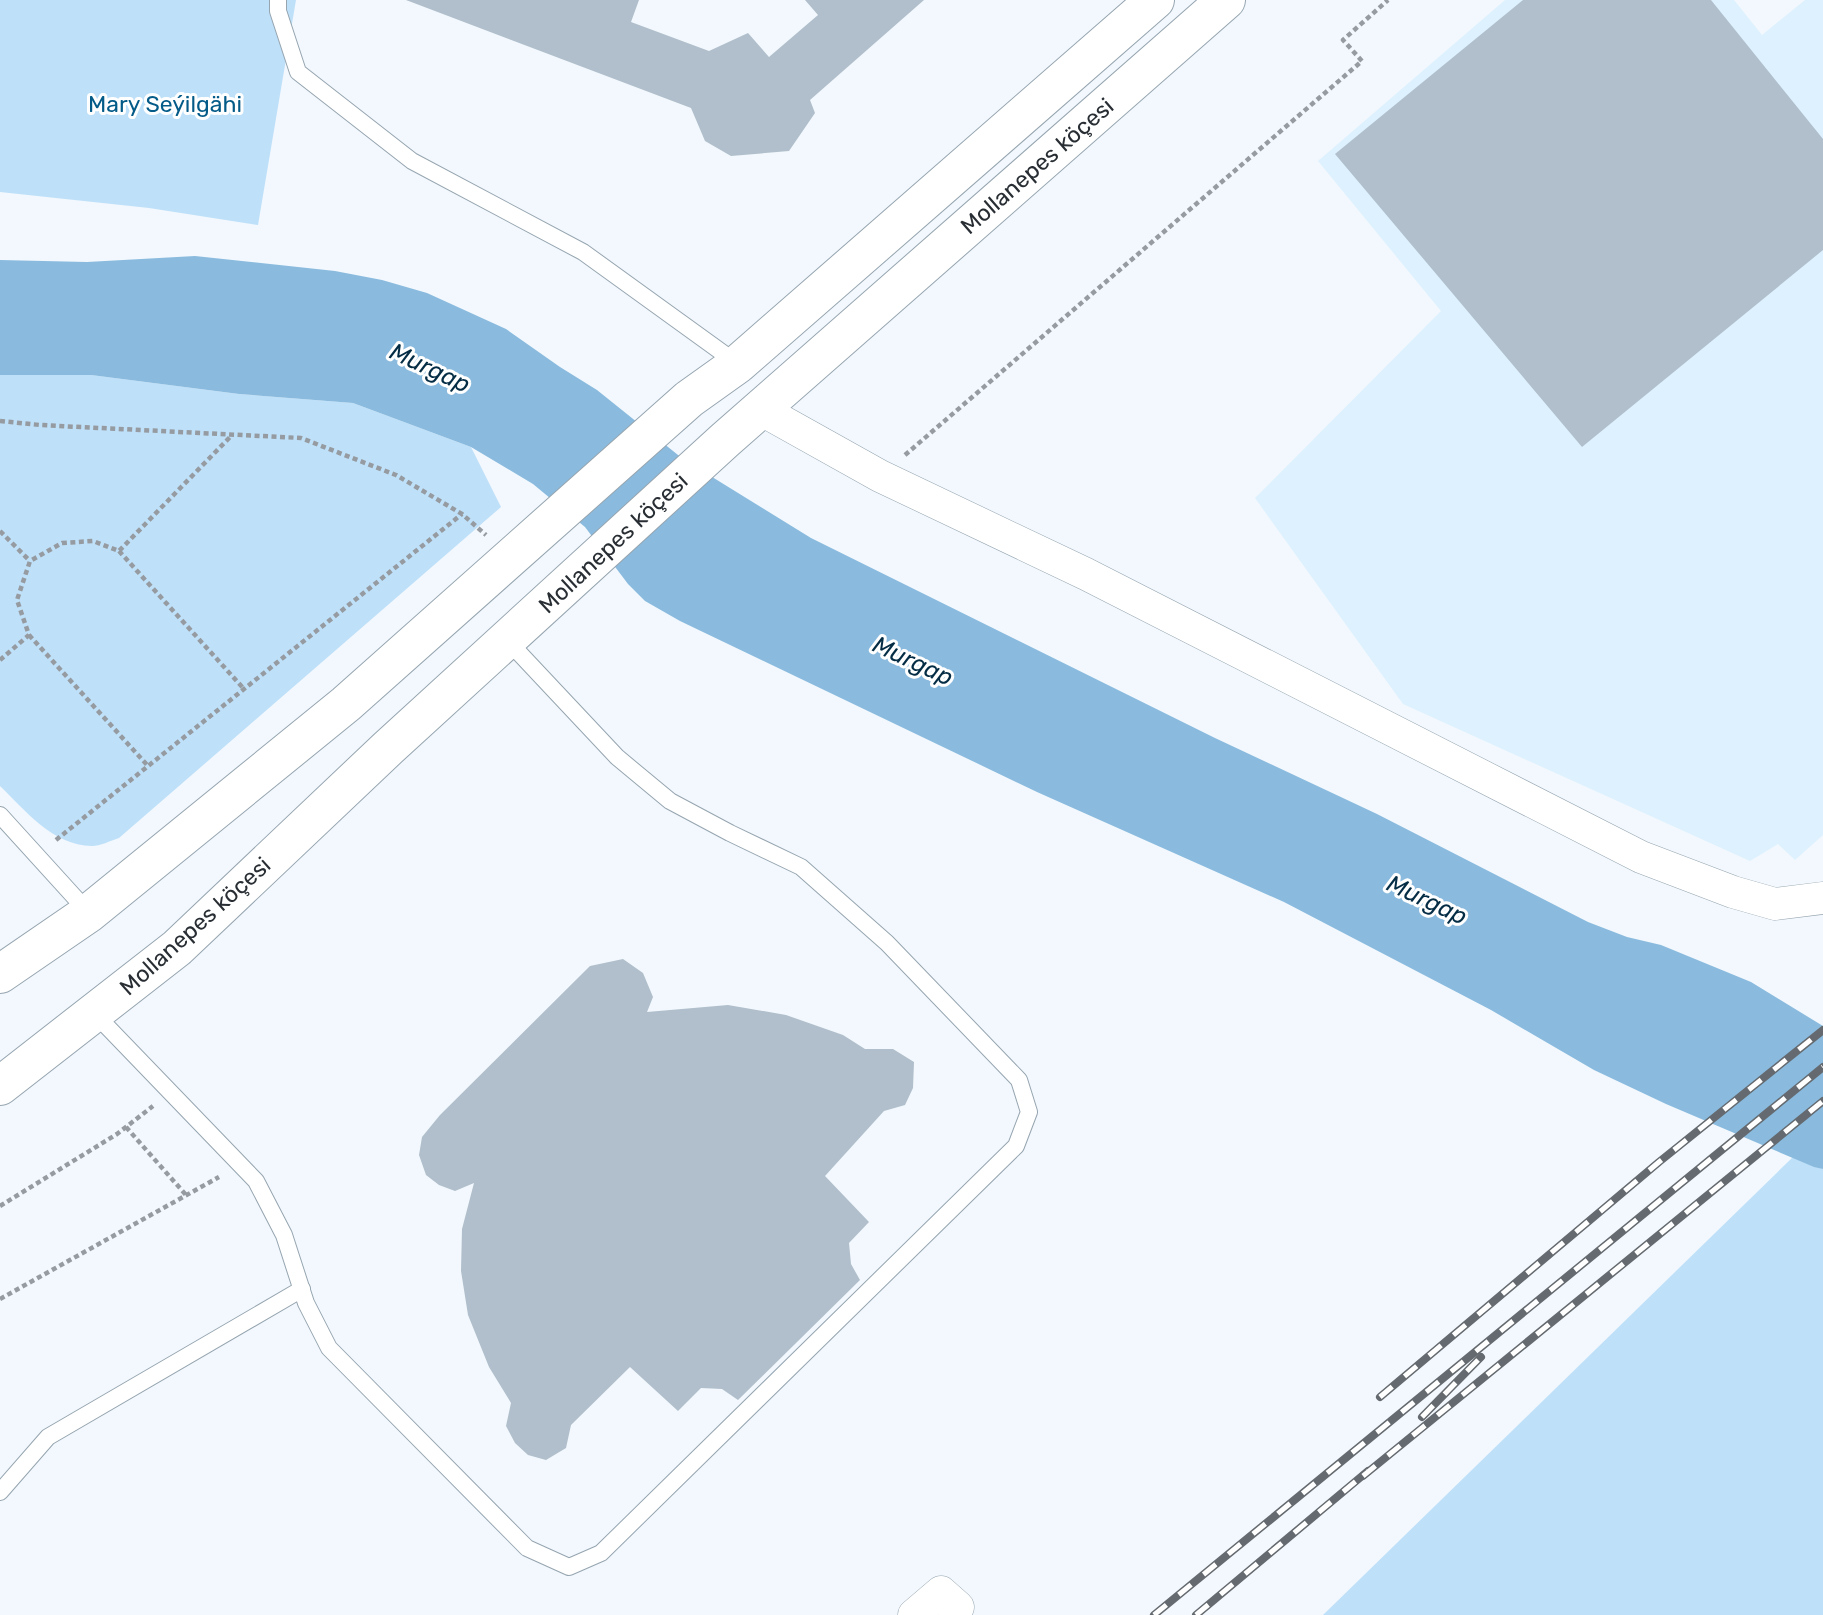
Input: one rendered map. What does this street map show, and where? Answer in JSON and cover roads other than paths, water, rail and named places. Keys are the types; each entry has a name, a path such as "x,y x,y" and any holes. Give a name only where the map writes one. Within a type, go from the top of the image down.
{"street":[{"name":"Mollanepes köçesi","path":"0,974 89,913 346,704 689,400 738,364 1155,0"},
{"name":"Mollanepes köçesi","path":"0,1086 177,948 388,748 726,440 1226,0"},
{"path":"761,409 880,476 1086,574 1641,858 1733,892 1775,904 1823,898"},
{"path":"346,704 388,748"},
{"path":"914,1615 942,1592 958,1607 955,1615"}],"lane":[{"path":"278,0 278,11 298,72 412,160 583,252 738,364"},
{"path":"94,1013 256,1181 284,1235 302,1289 329,1348 527,1548 569,1567 601,1553 1016,1146 1029,1112 1019,1080 878,934 801,867 730,834 670,801 617,757 508,641"},
{"path":"0,815 89,913"},
{"path":"0,1492 48,1437 302,1289"}],"water":[{"name":"Murgap","path":"195,256 335,271 382,280 427,293 506,329 597,390 683,459 811,538 1215,738 1377,814 1588,922 1627,937 1661,945 1751,982 1823,1026 1823,1169 1666,1104 1594,1070 1491,1010 1284,902 1037,792 680,621 645,601 628,584 585,527 533,484 471,447 353,403 239,394 91,375 0,375 0,260 87,262"}],"railway":[{"path":"1380,1397 1659,1162 1823,1030"},
{"path":"1154,1615 1823,1067"},
{"path":"1363,1476 1823,1101"},
{"path":"1422,1417 1481,1357"},
{"path":"1196,1615 1368,1471"}],"park label":[{"name":"Mary Seýilgähi","path":"165,104"}]}
